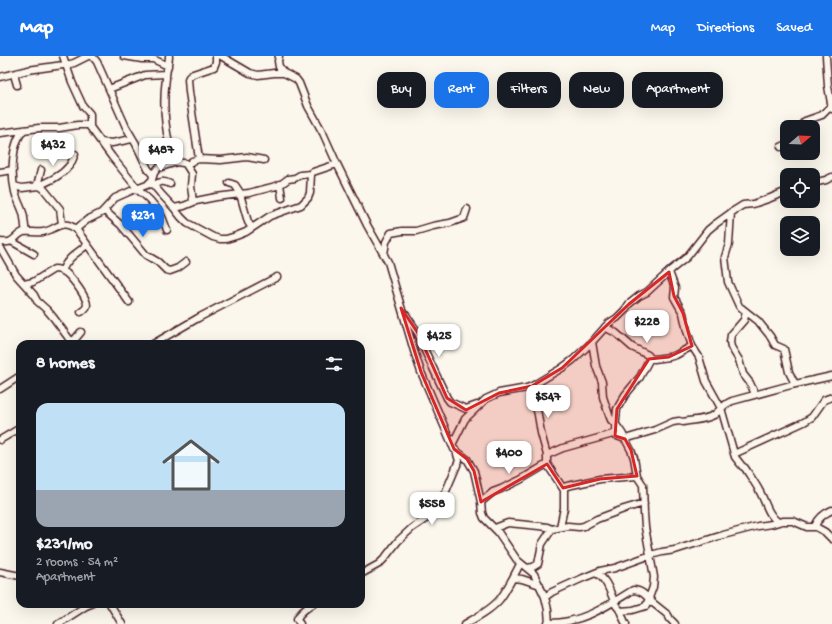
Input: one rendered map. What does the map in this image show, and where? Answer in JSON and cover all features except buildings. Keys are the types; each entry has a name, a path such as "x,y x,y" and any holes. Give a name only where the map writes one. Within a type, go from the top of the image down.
{"street":[{"path":"63,56 65,65 83,106 90,114 90,125 137,188 155,206 162,216 167,230"},
{"path":"0,77 74,63 92,56 97,62 132,139 148,169 153,174"},
{"path":"124,56 153,59 168,66"},
{"path":"170,56 166,74 164,109 170,143"},
{"path":"199,159 188,79 189,76 193,74 214,67 216,56"},
{"path":"221,56 250,73 258,75 284,73"},
{"path":"279,56 279,67 284,73 296,79 299,83 308,106 324,133 337,164 367,225 391,269 401,308 421,372 452,445 456,451 458,461 446,491 433,514 407,532 379,564 365,572"},
{"path":"826,58 832,65"},
{"path":"826,58 828,86 832,109"},
{"path":"16,73 15,78 17,85"},
{"path":"109,89 143,76 166,74"},
{"path":"808,120 822,115 832,106"},
{"path":"0,128 0,133 90,125"},
{"path":"24,130 20,134 15,144 13,170 16,197 24,214 26,231"},
{"path":"102,142 115,143 132,139"},
{"path":"14,186 22,188 37,186 53,179 70,165 75,154"},
{"path":"151,185 153,174 157,169 177,162 189,164 192,161 199,159 221,160 247,157 264,160"},
{"path":"185,163 192,174 191,186 193,202"},
{"path":"174,208 216,197 249,193 280,184 288,179 295,178 300,175 311,174 337,164"},
{"path":"0,172 13,170"},
{"path":"37,186 41,170"},
{"path":"151,185 187,223 216,238 223,239 240,234 270,216 301,205 308,198 310,193 311,174"},
{"path":"820,181 832,177"},
{"path":"76,229 87,220 105,211 115,198 137,188 162,181 170,184"},
{"path":"229,183 235,185 240,194 248,222 252,228"},
{"path":"280,184 282,198"},
{"path":"37,186 43,188 58,207 61,212 62,224"},
{"path":"452,445 465,419 486,399 499,393 532,386 562,368 592,342 605,327 624,312 626,307 639,296 647,292 687,257 708,230 731,212 743,206 780,194"},
{"path":"384,254 386,242 391,233 402,230 416,231 458,221 464,218 467,209"},
{"path":"105,211 122,225 146,255 158,262 166,270 170,271 178,268 186,262"},
{"path":"731,212 729,244 724,257 729,286 739,305 758,321 775,345 784,349 789,372 796,384"},
{"path":"0,242 11,241 26,231 45,232 62,224 72,226 76,229 129,302"},
{"path":"11,241 34,254"},
{"path":"62,271 71,256 87,245"},
{"path":"0,247 16,275 34,295 37,301 53,317 69,340"},
{"path":"24,284 33,282 54,270 67,273 84,297 87,305 82,312"},
{"path":"669,272 675,288 674,297 683,313 692,346 697,353 706,381 721,408 734,454 737,460 745,468 760,493 770,514 778,522"},
{"path":"160,340 276,277"},
{"path":"401,308 418,333 444,393 450,402 466,409 480,404"},
{"path":"746,312 744,320 731,335 730,342 731,347 739,360 742,374 750,383 755,394"},
{"path":"605,327 648,355 650,358 658,359 669,357 676,355 692,346"},
{"path":"74,340 81,332"},
{"path":"592,342 596,366 602,382 603,397 610,418 622,433 632,454 637,476 643,485 645,527 654,577 650,601 646,606 633,610 620,611"},
{"path":"613,434 615,430 617,409 640,377 650,358"},
{"path":"547,455 563,448 613,434 624,439 655,430 673,422 707,418 716,414 725,404 732,401 755,394 832,376"},
{"path":"0,389 16,379"},
{"path":"532,386 532,394 538,413 541,433 547,455 547,464 563,488 564,493 560,527"},
{"path":"734,454 804,422 812,417 824,400 832,397"},
{"path":"0,440 16,432"},
{"path":"456,451 465,457 470,464 475,476 484,518 495,528 520,564 534,574 540,585 548,610 549,624 558,624 589,615 633,590 641,591 650,601 668,615 675,624"},
{"path":"481,502 493,492 520,480 547,464"},
{"path":"563,488 600,479 637,476"},
{"path":"495,528 513,523 547,527 552,529 568,526 579,527 599,518 644,503"},
{"path":"637,505 644,513"},
{"path":"815,526 822,516 832,510"},
{"path":"544,594 600,571 615,568 651,555 675,550 723,534 778,522 790,520 806,527 818,527 832,540"},
{"path":"527,568 538,564 542,544 552,529"},
{"path":"465,624 484,613 500,599 520,564"},
{"path":"0,572 16,575"},
{"path":"595,573 602,577 606,583 626,624"},
{"path":"513,578 522,579 540,585"},
{"path":"58,624 83,608"},
{"path":"112,608 122,624"},
{"path":"300,624 297,620 298,616 307,608"}],"highlighted area":[{"path":"669,272 674,296 683,313 692,346 669,357 649,359 617,409 615,436 625,439 631,450 637,476 600,479 563,488 547,464 481,502 474,471 467,459 454,449 421,372 401,308 418,333 447,398 466,410 499,393 532,386 562,368 629,304"}]}
